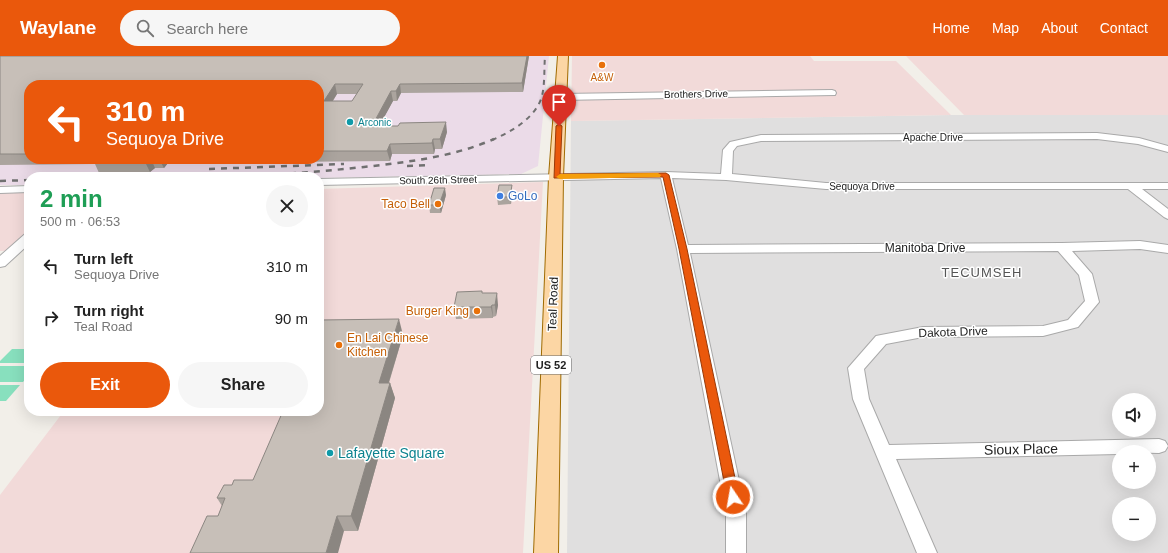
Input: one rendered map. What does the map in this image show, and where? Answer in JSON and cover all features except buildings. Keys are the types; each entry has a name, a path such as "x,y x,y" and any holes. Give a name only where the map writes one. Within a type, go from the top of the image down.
{"main road":[{"name":"Teal Road","path":"546,553 556,177 563,56"}],"street":[{"name":"Brothers Drive","path":"561,97 832,93"},
{"name":"Apache Drive","path":"726,177 728,150 734,144 761,138 1097,136 1138,141 1168,149"},
{"name":"Sequoya Drive","path":"556,177 666,175 726,177 826,186 1168,186"},
{"path":"666,175 683,249 736,513 736,553"},
{"name":"South 26th Street","path":"324,182 556,177"},
{"path":"1132,186 1168,215"},
{"path":"0,190 24,189"},
{"path":"0,263 24,242"},
{"name":"Manitoba Drive","path":"683,249 1062,247 1140,245 1168,249"},
{"name":"Dakota Drive","path":"927,553 861,399 856,368 881,340 923,332 1043,331 1073,324 1092,302 1086,274 1062,247"},
{"path":"0,251 14,251"},
{"name":"Sioux Place","path":"884,452 1159,446"}],"shaded area":[{"path":"0,56 549,56 538,166 521,174 324,178 324,172 24,172 24,185 0,185"},
{"path":"572,56 810,56 814,61 896,61 951,115 571,121"},
{"path":"906,56 1168,56 1168,115 964,115"},
{"name":"TECUMSEH","path":"951,115 1168,115 1168,553 567,553 571,121"},
{"path":"543,182 523,553 0,553 0,495 60,416 324,416 324,189"},
{"path":"24,189 24,242 14,251 0,251 0,190"}],"green space":[{"path":"12,349 24,349 24,363 0,363 0,361"},
{"path":"0,366 24,366 23,382 0,382"},
{"path":"0,385 20,385 6,401 0,401"}],"railway":[{"path":"492,140 507,133 522,123 529,117 539,104 544,86 545,56"},
{"path":"311,172 430,158 463,150 494,139"},
{"path":"209,169 344,164"},
{"path":"407,166 431,165"},
{"path":"0,181 24,180"}],"slow traffic":[{"path":"560,177 658,175"}],"place":[{"name":"A&W","path":"602,65"},
{"name":"Arconic","path":"350,122"},
{"name":"GoLo","path":"500,196"},
{"name":"Taco Bell","path":"438,204"},
{"name":"Burger King","path":"477,311"},
{"name":"En Lai Chinese Kitchen","path":"339,345"},
{"name":"Lafayette Square","path":"330,453"}],"district":[{"name":"TECUMSEH","path":"982,272"}],"route":[{"path":"559,126 556,177 666,175 683,249 733,497"}]}
